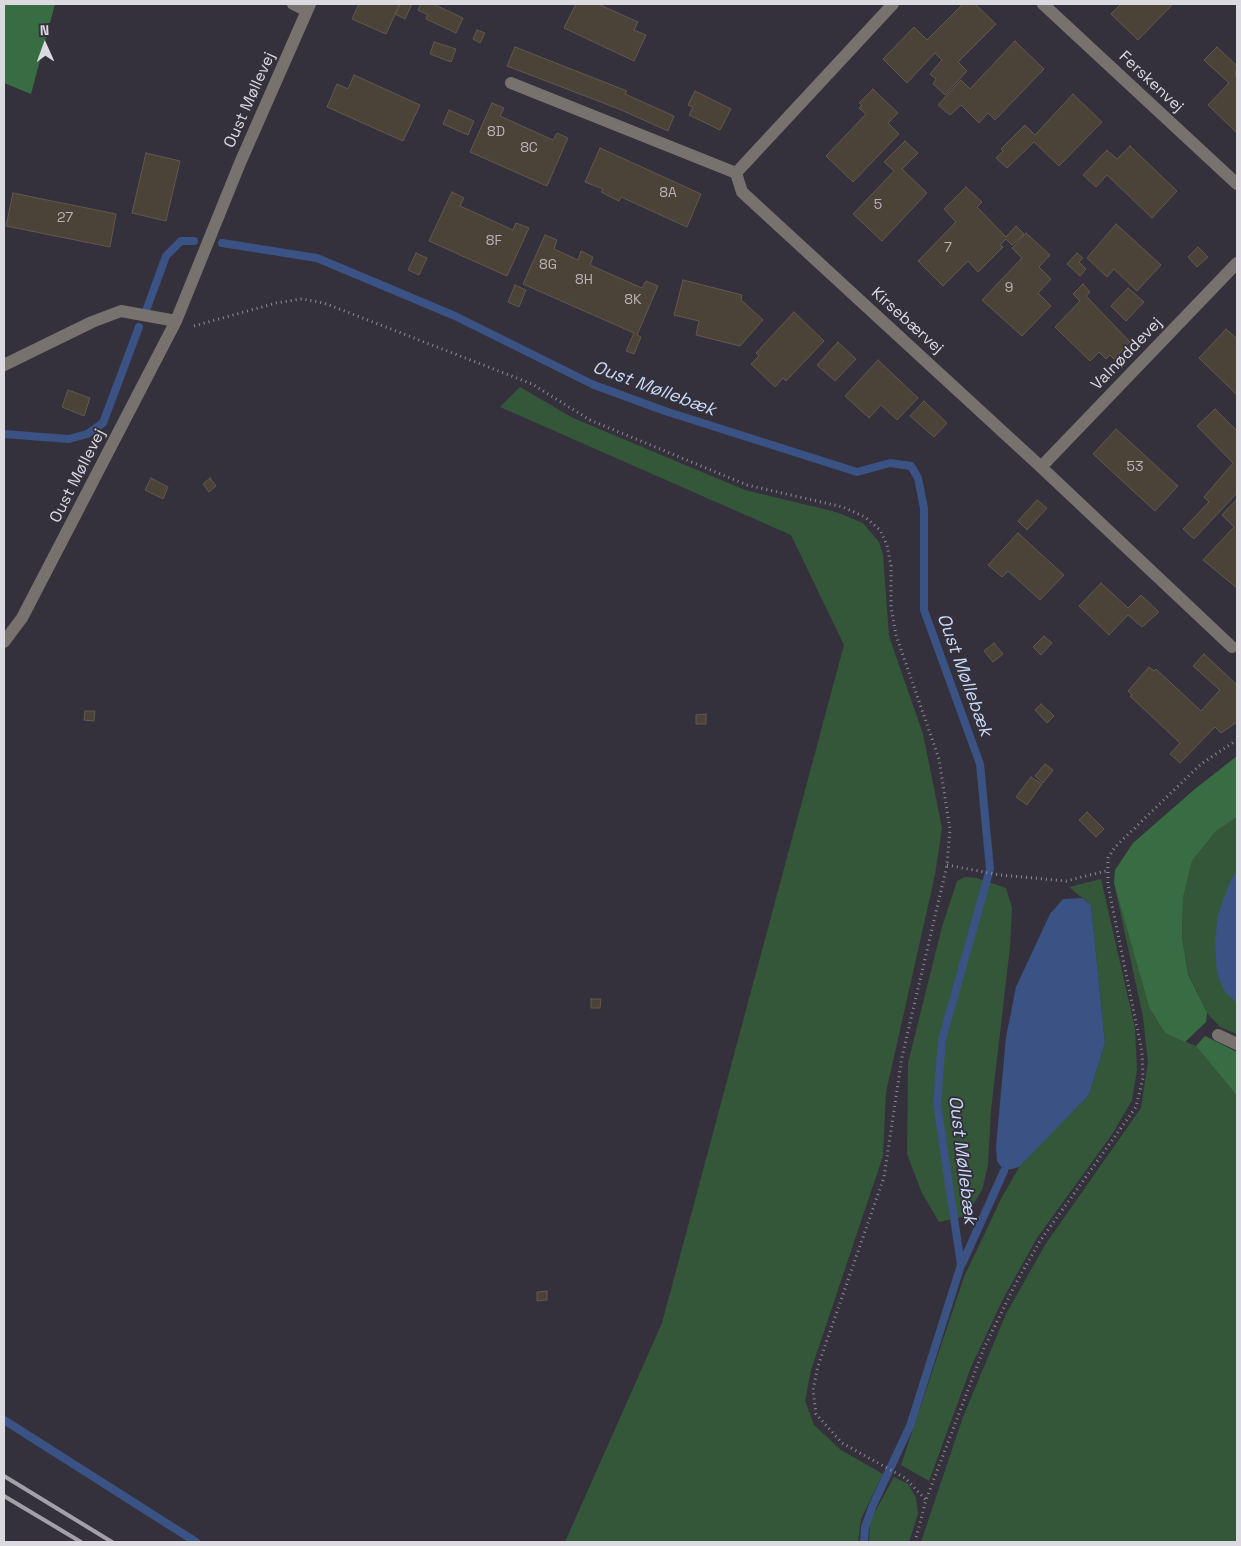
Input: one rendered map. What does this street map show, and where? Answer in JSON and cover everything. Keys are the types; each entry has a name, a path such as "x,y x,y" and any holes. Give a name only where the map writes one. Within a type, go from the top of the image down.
{"street":[{"path":"293,4 308,7"},
{"path":"511,83 736,173 893,4"},
{"name":"Ferskenvej","path":"1043,4 1237,184"},
{"name":"Oust Møllevej","path":"4,642 22,618 176,321 240,163 308,7"},
{"name":"Kirsebærvej","path":"736,173 742,192 1041,467 1232,647"},
{"name":"Valnøddevej","path":"1041,467 1237,263"},
{"path":"4,365 92,322 121,311 176,321"},
{"path":"1218,1035 1237,1044"}],"path":[{"path":"176,321 196,327 276,303 302,300 324,303 532,384 590,420 747,485 843,507 865,517 880,530 887,545 891,566 891,607 896,635 939,759 950,830 947,865 902,1057 884,1177 818,1366 813,1390 816,1414 842,1443 905,1478 926,1500"},
{"path":"915,1542 926,1500 984,1348 1016,1283 1040,1241 1136,1106 1142,1078 1142,1052 1106,871 1108,858 1115,847 1201,764 1237,740"},
{"path":"947,865 1000,875 1066,881 1106,871"}],"green space":[{"path":"4,4 55,4 31,94 4,83"},
{"path":"520,387 573,418 745,490 836,512 863,523 879,542 883,555 889,636 923,734 942,828 935,875 886,1092 883,1156 811,1370 805,1401 814,1425 841,1450 883,1474 861,1519 858,1542 565,1542 662,1323 844,645 791,535 500,407"},
{"path":"1237,756 1237,817 1215,832 1192,861 1183,898 1182,937 1188,974 1207,1013 1206,1022 1185,1042 1165,1033 1149,1007 1114,883 1115,870 1133,843 1195,789"},
{"path":"1237,817 1237,1034 1220,1027 1207,1013 1188,973 1182,937 1183,898 1192,861 1215,832"},
{"path":"965,877 977,878 1006,888 1012,908 1010,947 991,1110 988,1165 982,1190 966,1216 939,1222 922,1193 907,1154 908,1063 942,927 957,881"},
{"path":"1101,879 1135,1028 1137,1070 1132,1100 1113,1133 1037,1238 1003,1299 971,1367 929,1481 901,1465 964,1277 1002,1197 1021,1164 1089,1095 1105,1043 1091,905 1069,887"},
{"path":"1114,883 1149,1007 1165,1033 1196,1046 1237,1096 1237,1542 921,1542 963,1417 1006,1314 1045,1245 1141,1108 1148,1062 1143,1017"},
{"path":"1205,1036 1237,1052 1237,1096 1196,1046"},
{"path":"894,1477 908,1484 916,1498 918,1514 909,1542 869,1542 870,1521"}],"water":[{"path":"1237,870 1237,1003 1225,992 1217,973 1215,941 1218,915 1229,884"},
{"path":"1082,898 1091,905 1105,1043 1089,1095 1019,1167 1004,1171 997,1161 996,1147 1006,1037 1016,987 1050,914 1063,899"}],"building":[{"path":"359,4 400,4 386,34 352,19"},
{"path":"400,4 412,4 405,19 395,14"},
{"path":"421,4 433,4 463,18 456,33 426,19 428,15 418,10"},
{"path":"576,4 598,4 638,22 634,30 646,35 634,61 564,28"},
{"path":"963,4 975,4 996,24 958,62 967,71 945,95 933,84 936,79 930,74 942,60 935,53 907,83 883,59 914,27 927,40"},
{"path":"1121,4 1173,4 1138,40 1111,14"},
{"path":"477,30 485,33 480,43 473,39"},
{"path":"1015,41 1044,69 995,120 988,113 979,123 961,105 950,115 938,105 961,80 970,89"},
{"path":"434,42 456,49 451,62 430,54"},
{"path":"515,47 627,91 625,94 674,116 668,131 619,109 507,66"},
{"path":"1217,47 1237,66 1235,76 1237,78 1237,133 1208,105 1229,83 1204,60"},
{"path":"354,75 420,105 403,141 327,107 337,84 348,89"},
{"path":"873,89 898,113 888,123 899,134 853,182 826,156 866,114 859,108 862,105 859,103"},
{"path":"695,91 731,109 720,130 689,115 693,107 688,105"},
{"path":"1073,94 1102,122 1059,166 1034,142 1007,168 996,158 1003,151 1001,149 1025,125 1035,135"},
{"path":"492,103 504,108 500,116 553,140 557,133 568,138 547,186 470,152"},
{"path":"449,110 474,121 468,135 443,124"},
{"path":"905,141 918,153 902,169 927,193 882,241 853,214 894,171 884,162"},
{"path":"1130,146 1177,191 1152,218 1107,175 1096,187 1083,175 1107,150 1117,159"},
{"path":"600,148 701,194 687,227 621,197 619,201 601,192 603,189 585,182"},
{"path":"146,153 180,161 166,221 132,213"},
{"path":"966,187 982,202 977,207 1006,237 1016,226 1024,234 1012,245 1006,239 1000,245 1003,247 978,272 968,261 943,286 918,261 956,222 944,209"},
{"path":"452,192 464,198 460,206 513,230 516,223 529,228 507,276 429,241"},
{"path":"13,193 116,214 110,247 6,226"},
{"path":"1116,224 1161,265 1137,291 1114,269 1107,277 1087,258"},
{"path":"1026,233 1050,255 1039,267 1051,279 1038,293 1051,306 1022,336 982,300 1022,258 1012,248"},
{"path":"545,235 557,240 554,249 578,260 581,251 593,257 590,265 642,288 646,281 658,286 637,335 641,337 634,354 626,351 634,333 523,284"},
{"path":"1198,247 1208,257 1197,267 1188,257"},
{"path":"416,253 427,258 419,275 408,270"},
{"path":"1077,253 1083,258 1079,262 1086,269 1080,276 1067,264"},
{"path":"683,280 742,295 741,300 763,320 740,346 696,335 699,321 674,315"},
{"path":"1083,284 1090,292 1086,296 1130,342 1114,359 1110,355 1106,359 1099,352 1090,361 1055,327 1080,301 1073,294"},
{"path":"515,285 526,290 519,307 508,302"},
{"path":"1128,288 1144,302 1126,321 1111,306"},
{"path":"794,312 824,341 786,381 783,378 775,387 751,364 759,356 756,353"},
{"path":"1226,329 1237,339 1237,395 1199,358"},
{"path":"838,342 856,359 835,381 817,365"},
{"path":"878,360 918,398 897,420 881,405 869,418 845,396"},
{"path":"68,390 90,398 84,416 62,407"},
{"path":"924,401 947,423 934,437 910,416"},
{"path":"1215,409 1237,431 1237,493 1194,539 1183,529 1209,502 1204,497 1233,463 1197,426"},
{"path":"1116,429 1178,486 1155,511 1093,454"},
{"path":"151,478 168,487 163,499 145,490"},
{"path":"210,478 216,486 209,492 203,484"},
{"path":"1237,499 1237,588 1203,560 1234,527 1222,515"},
{"path":"1037,500 1047,508 1027,530 1018,521"},
{"path":"1018,533 1064,575 1040,600 1008,571 1002,577 988,565"},
{"path":"1101,583 1128,608 1141,595 1159,612 1142,627 1128,615 1109,635 1079,606"},
{"path":"1044,636 1052,643 1041,655 1033,647"},
{"path":"994,643 1003,654 993,662 984,651"},
{"path":"1204,654 1237,685 1237,722 1221,733 1215,727 1180,763 1170,754 1180,743 1130,696 1132,695 1128,691 1149,667 1154,671 1156,669 1201,711 1220,690 1193,666"},
{"path":"1041,704 1054,716 1047,723 1035,710"},
{"path":"85,711 95,711 94,721 84,720"},
{"path":"706,714 706,724 696,724 696,715"},
{"path":"1045,764 1053,770 1043,783 1035,776"},
{"path":"1031,777 1042,784 1027,805 1016,797"},
{"path":"1087,812 1104,829 1096,837 1079,820"},
{"path":"591,999 601,999 600,1008 591,1008"},
{"path":"547,1291 547,1300 537,1301 537,1292"}],"waterway":[{"name":"Oust Møllebæk","path":"147,308 166,256 181,241 194,241"},
{"name":"Oust Møllebæk","path":"222,243 317,258 455,316 594,385 665,411 857,472 890,463 911,466 918,478 924,508 924,610 980,764 990,869 942,1040 937,1104 961,1265 910,1426 873,1505 865,1527 864,1542"},
{"name":"Oust Møllebæk","path":"4,434 69,439 87,434 103,423 139,327"},
{"path":"962,1264 1004,1171"},
{"path":"4,1420 196,1542"}],"railway":[{"path":"4,1476 112,1542"},
{"path":"4,1496 81,1542"}]}
